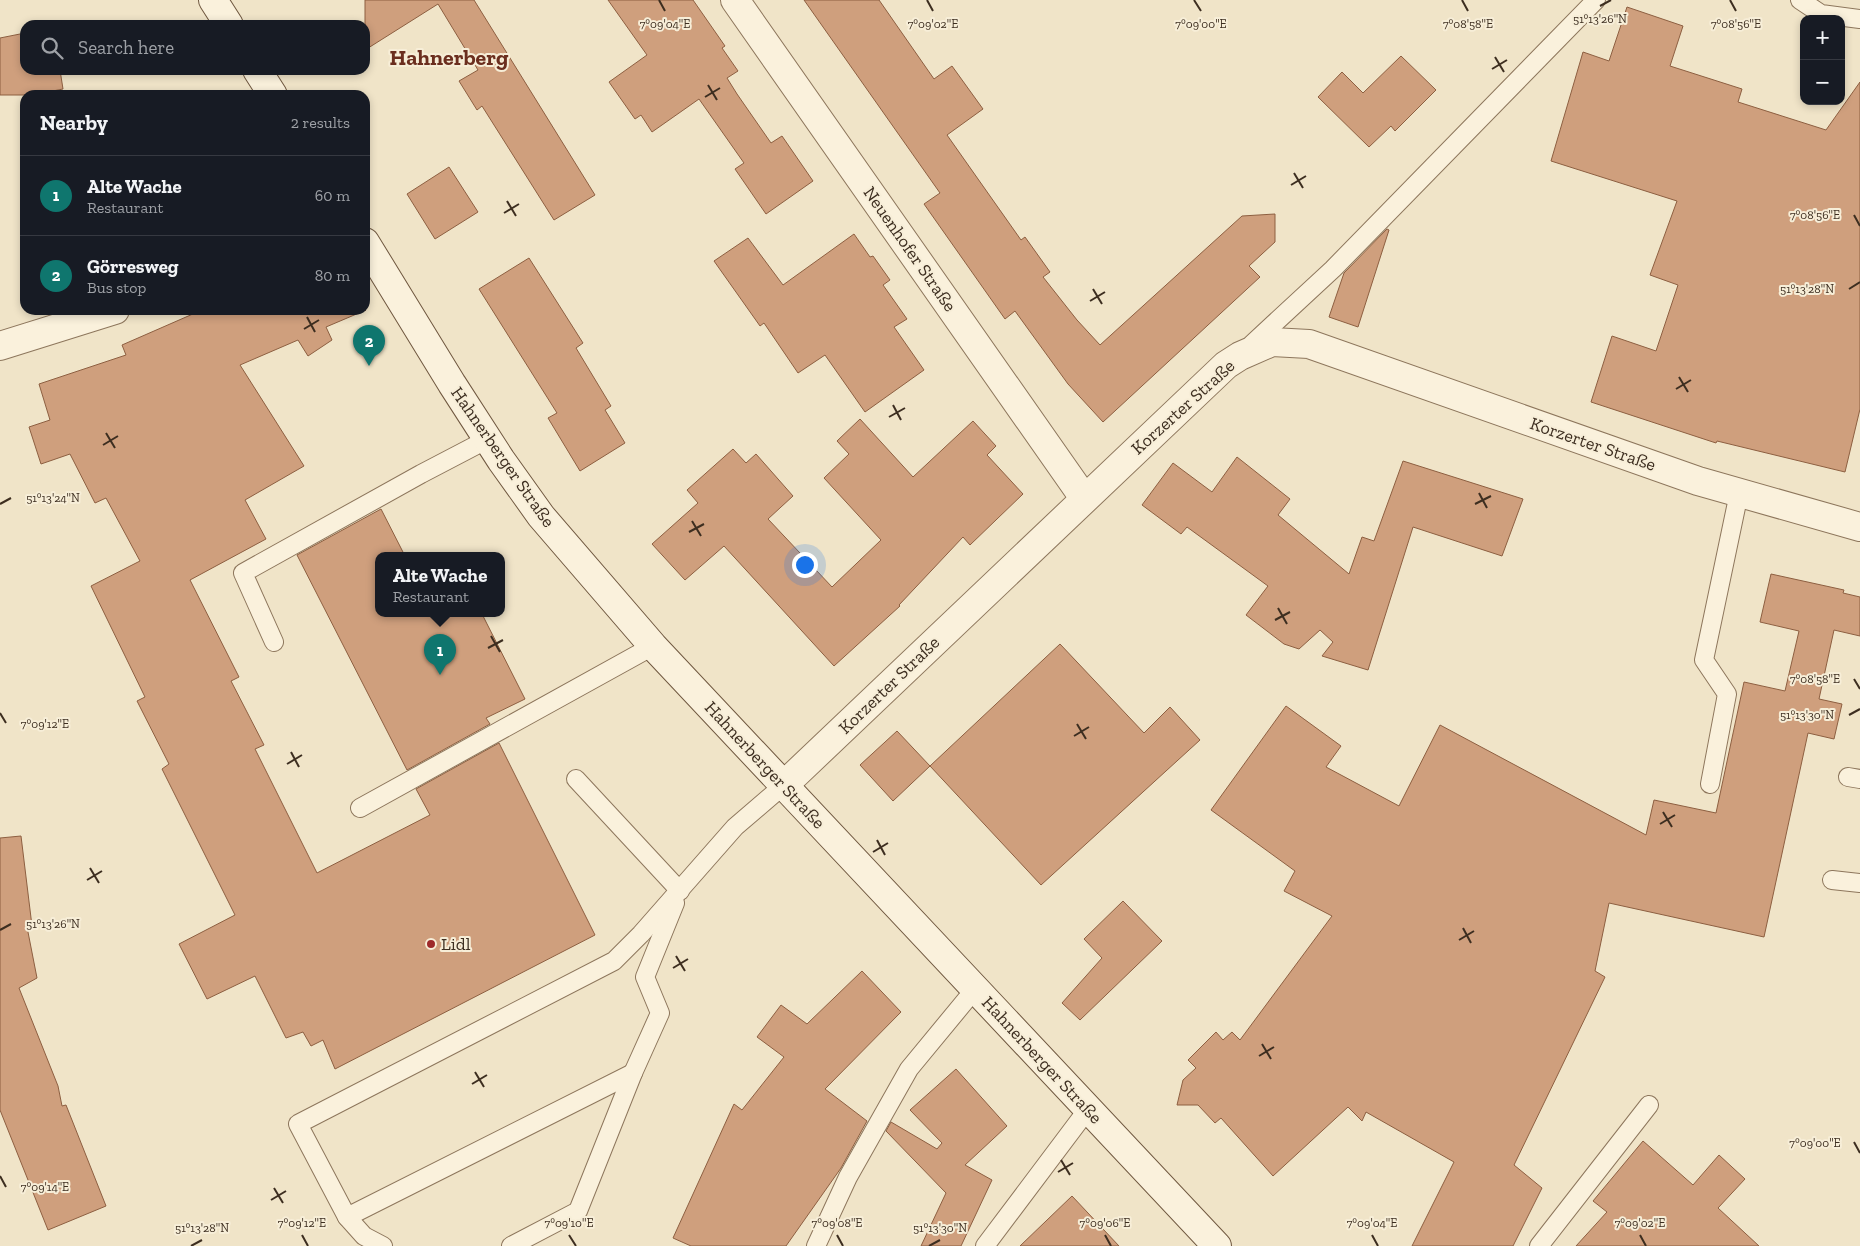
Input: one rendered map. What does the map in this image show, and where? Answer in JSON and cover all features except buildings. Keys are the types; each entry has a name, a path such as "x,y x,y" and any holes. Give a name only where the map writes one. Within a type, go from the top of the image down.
{"street":[{"path":"213,0 226,20"},
{"name":"Neuenhofer Straße","path":"735,0 1084,498"},
{"path":"260,75 270,90"},
{"name":"Hahnerberger Straße","path":"370,250 488,439 542,516 653,646 1217,1246"},
{"path":"0,346 99,315"},
{"name":"Korzerter Straße","path":"784,785 1226,364 1272,342 1309,344 1698,481 1860,527"}],"lane":[{"path":"1240,356 1333,269 1596,0"},
{"path":"1800,0 1821,14 1860,19"},
{"path":"274,642 243,573 488,439"},
{"path":"1710,784 1727,694 1704,660 1739,493"},
{"path":"360,808 653,646"},
{"path":"576,779 680,890"},
{"path":"383,1246 364,1236 346,1216 298,1124 614,961 641,934 735,827 784,785"},
{"path":"1832,880 1860,883"},
{"path":"511,1246 578,1211 633,1073 660,1013 645,978 680,890"},
{"path":"816,1246 848,1177 909,1069 975,989"},
{"path":"346,1216 633,1073"},
{"path":"1539,1246 1649,1105"},
{"path":"985,1246 1088,1109"}],"place":[{"name":"Görresweg","path":"369,366"},
{"name":"Alte Wache","path":"440,675"},
{"name":"Lidl","path":"431,944"}],"district":[{"name":"Hahnerberg","path":"449,57"}]}
